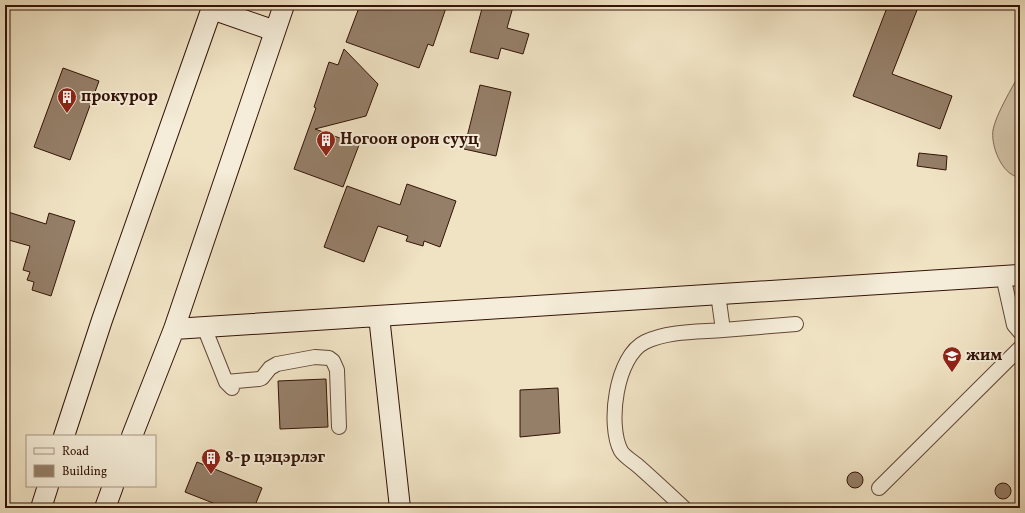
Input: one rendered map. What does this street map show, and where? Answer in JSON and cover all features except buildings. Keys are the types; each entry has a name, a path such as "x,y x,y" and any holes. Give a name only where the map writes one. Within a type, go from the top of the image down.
{"main road":[{"path":"132,435 174,329 284,5"},
{"path":"64,435 102,320 212,7 275,32"},
{"path":"174,329 1011,275"},
{"path":"379,316 400,508"},
{"path":"41,508 48,487"},
{"path":"105,508 113,487"}],"street":[{"path":"1011,275 1014,325 1020,332"},
{"path":"718,294 722,330"},
{"path":"684,508 622,451 615,429 614,409 616,393 629,359 635,350 644,343 671,334 796,324"},
{"path":"204,327 229,385 262,378 270,368 280,362 315,357 329,358 333,361 337,370 339,427"},
{"path":"879,488 1020,348"}],"shaded area":[{"path":"1020,73 1020,178 1011,174 1003,166 993,142 993,130 997,116"}],"place":[{"name":"прокурор","path":"67,114"},
{"name":"Ногоон орон сууц","path":"326,157"},
{"name":"жим","path":"952,373"},
{"name":"8-р цэцэрлэг","path":"211,475"}]}
